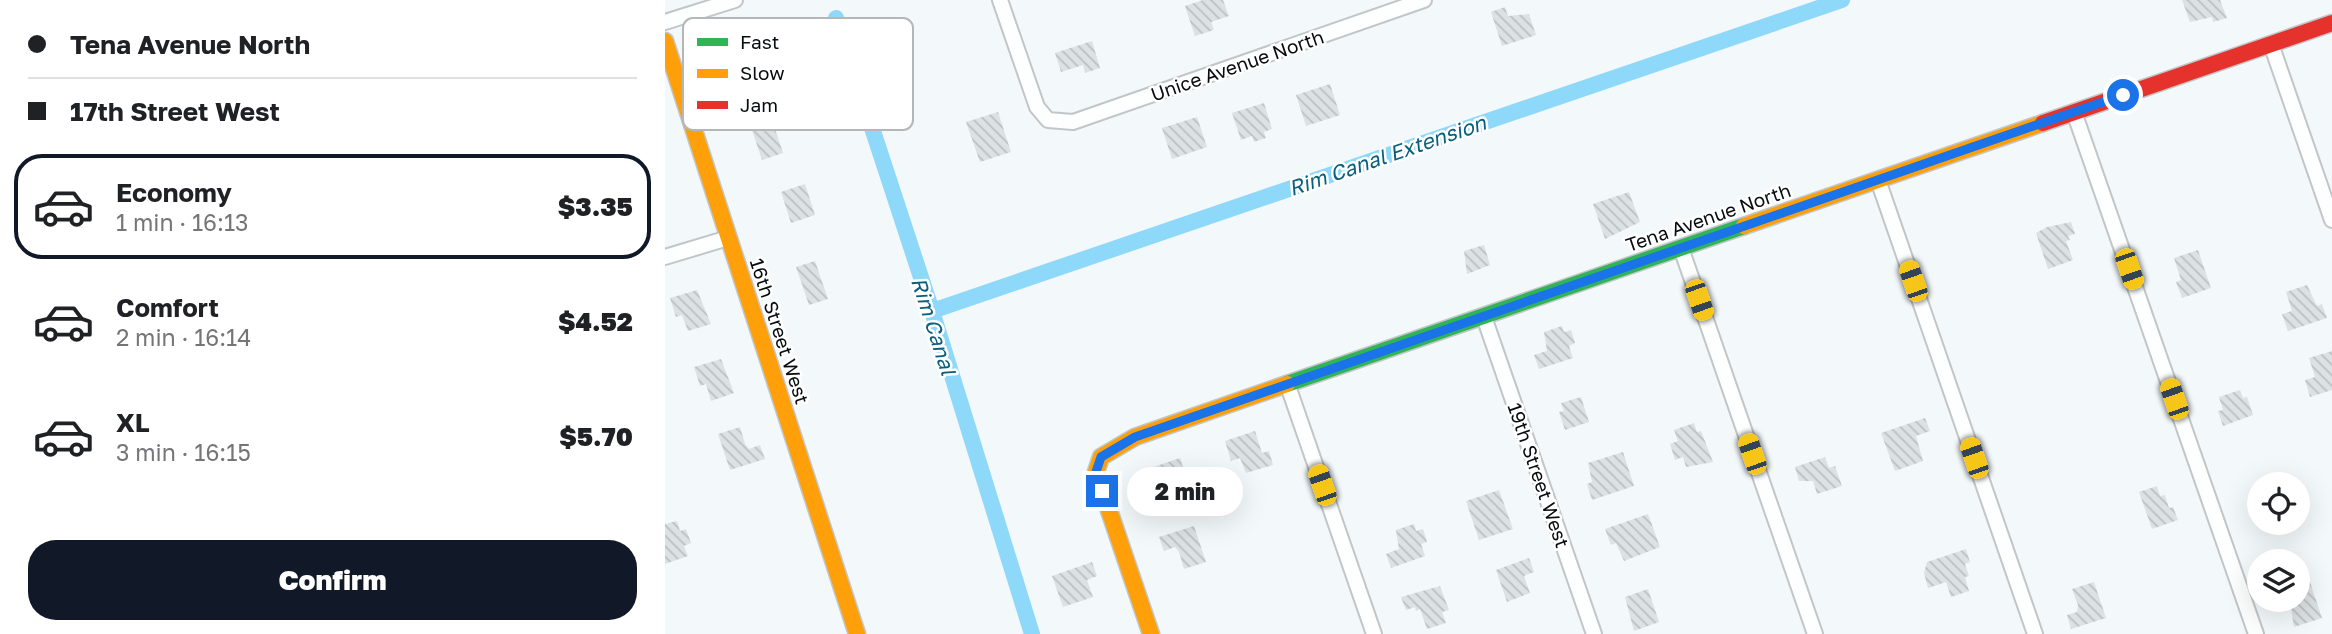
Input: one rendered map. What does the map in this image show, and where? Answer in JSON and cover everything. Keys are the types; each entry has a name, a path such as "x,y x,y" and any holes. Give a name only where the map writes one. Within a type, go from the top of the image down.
{"street":[{"path":"665,22 735,0"},
{"name":"Unice Avenue North","path":"1000,0 1037,107 1048,120 1073,122 1424,0"},
{"name":"Tena Avenue North","path":"1151,634 1096,472 1101,457 1135,437 2332,23"},
{"name":"16th Street West","path":"665,41 683,97"},
{"path":"2271,44 2332,220"},
{"path":"2074,112 2256,634"},
{"name":"16th Street West","path":"693,130 857,634"},
{"path":"1878,180 2035,634"},
{"path":"665,257 728,238"},
{"path":"1681,248 1815,634"},
{"name":"19th Street West","path":"1484,317 1594,634"},
{"path":"1288,386 1374,634"}],"building":[{"path":"1203,0 1223,0 1229,16 1211,22 1214,30 1195,36 1185,6"},
{"path":"2182,0 2220,0 2227,18 2213,22 2212,17 2190,22"},
{"path":"1505,7 1508,16 1529,14 1536,35 1502,46 1491,12"},
{"path":"1092,41 1100,68 1085,73 1083,65 1061,72 1055,53"},
{"path":"1330,84 1340,115 1306,126 1296,95"},
{"path":"1264,103 1272,129 1264,132 1266,138 1254,142 1252,136 1241,140 1232,113"},
{"path":"998,112 1011,152 980,162 966,122"},
{"path":"1197,117 1207,147 1172,159 1162,128"},
{"path":"752,130 775,130 783,153 762,160"},
{"path":"805,184 815,215 791,223 781,192"},
{"path":"1629,192 1640,222 1605,239 1593,204"},
{"path":"2071,222 2075,234 2068,236 2070,240 2066,241 2073,260 2048,269 2036,233 2047,227"},
{"path":"1484,245 1490,265 1467,274 1464,251"},
{"path":"2198,250 2211,288 2182,298 2176,282 2181,280 2174,258"},
{"path":"815,261 828,299 809,305 796,267"},
{"path":"2307,285 2317,306 2322,304 2327,318 2288,331 2282,314 2292,311 2286,292"},
{"path":"697,290 711,324 688,331 682,315 676,317 670,298"},
{"path":"1562,326 1564,332 1571,330 1575,343 1569,346 1573,358 1539,369 1534,355 1547,351 1544,332"},
{"path":"2332,351 2332,390 2310,397 2305,380 2315,377 2309,358"},
{"path":"721,359 734,393 711,401 706,384 700,386 694,367"},
{"path":"2240,390 2243,398 2247,397 2253,415 2223,426 2218,411 2223,410 2219,397"},
{"path":"1581,397 1589,422 1565,430 1559,412 1564,411 1561,403"},
{"path":"1925,418 1930,431 1916,436 1923,461 1895,471 1881,433"},
{"path":"1694,423 1697,432 1701,431 1713,462 1686,467 1683,457 1675,460 1670,444 1678,441 1674,430"},
{"path":"740,427 745,444 749,449 760,445 765,459 730,470 718,434"},
{"path":"1255,431 1262,453 1269,451 1273,465 1246,473 1240,458 1231,461 1225,441"},
{"path":"1623,452 1634,486 1592,500 1587,484 1592,482 1588,463"},
{"path":"1825,457 1829,468 1835,466 1842,486 1817,494 1813,481 1799,481 1795,467"},
{"path":"1180,458 1192,494 1155,507 1150,494 1155,492 1148,469"},
{"path":"2157,486 2160,496 2165,495 2169,508 2173,507 2178,520 2152,529 2139,492"},
{"path":"1499,490 1513,529 1479,540 1466,501"},
{"path":"1648,514 1660,547 1624,561 1616,543 1611,545 1605,529"},
{"path":"677,521 680,531 686,529 691,543 684,546 688,556 665,564 665,524"},
{"path":"1414,524 1416,531 1423,529 1427,542 1421,544 1425,556 1391,568 1386,554 1399,549 1396,530"},
{"path":"1194,526 1206,562 1184,569 1179,552 1175,547 1164,551 1159,537"},
{"path":"1966,549 1970,562 1965,564 1969,576 1965,577 1969,591 1951,597 1946,582 1928,588 1924,573 1927,562"},
{"path":"1529,558 1534,572 1524,576 1530,593 1507,602 1496,570"},
{"path":"1092,562 1097,576 1087,580 1093,597 1063,607 1052,576"},
{"path":"2094,582 2106,618 2071,629 2067,615 2077,612 2078,605 2072,589"},
{"path":"2310,582 2322,618 2294,627 2292,612 2310,612"},
{"path":"1440,586 1449,610 1442,612 1446,623 1427,629 1420,609 1416,611 1415,607 1406,610 1401,597"},
{"path":"1648,589 1659,622 1634,631 1625,597"}],"waterway":[{"name":"Rim Canal Extension","path":"932,311 1842,0"},
{"name":"Rim Canal","path":"873,130 1032,634"}],"traffic: fast":[{"path":"1287,384 1744,226"}],"traffic: slow":[{"path":"665,41 683,97"},
{"path":"1744,226 2043,123"},
{"path":"694,130 857,634"},
{"path":"1151,634 1096,472 1101,457 1135,437 1287,384"}],"traffic: jam":[{"path":"2043,123 2332,23"}],"route":[{"path":"1102,491 1096,472 1101,457 1135,437 2123,95"}]}
